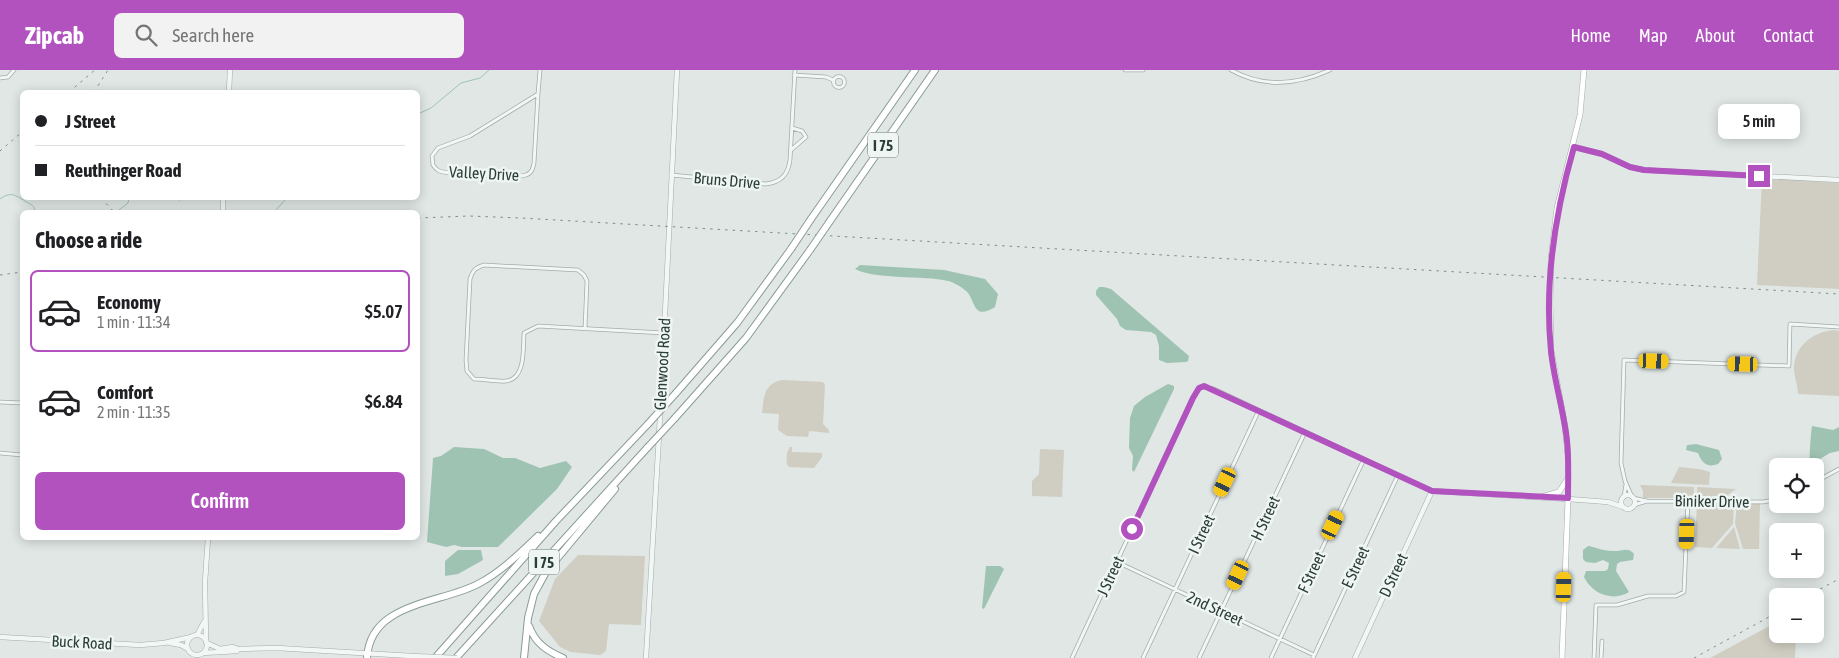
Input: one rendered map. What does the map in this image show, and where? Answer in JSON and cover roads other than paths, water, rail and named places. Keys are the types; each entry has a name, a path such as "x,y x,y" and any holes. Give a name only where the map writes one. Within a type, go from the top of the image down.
{"highway":[{"name":"I 75","path":"435,658 556,521 648,424 737,323 915,70"},
{"name":"I 75","path":"456,658 746,338 810,250 935,70"},
{"path":"524,658 528,618 534,594 546,572 606,502 632,466"},
{"path":"367,656 369,645 384,621 408,608 451,596 481,583 506,565 556,521"},
{"path":"528,618 532,633 538,642 549,652 563,658"}],"main road":[{"path":"1562,658 1568,498 1567,440 1551,350 1551,259 1557,208 1574,147 1582,102 1584,70"},
{"path":"1541,497 1559,492 1568,477"}],"street":[{"path":"0,78 8,77 14,70"},
{"path":"229,90 230,70"},
{"name":"Valley Drive","path":"538,94 475,134 438,148 432,156 433,165 439,171 453,173 514,177 531,173 534,163 540,70"},
{"name":"Glenwood Road","path":"646,658 677,70"},
{"name":"Bruns Drive","path":"671,175 760,184 779,180 787,173 791,150 795,70"},
{"path":"1125,70 1143,70"},
{"path":"1231,70 1245,77 1263,82 1285,83 1304,80 1330,70"},
{"path":"794,75 826,77 834,80"},
{"name":"Bruns Drive","path":"791,150 806,137 802,131 792,128"},
{"path":"1574,147 1602,154 1630,167 1644,170 1839,180"},
{"path":"585,328 587,281 578,270 484,265 476,267 470,279 467,371 474,379 506,381 515,378 520,371 524,333 538,326 664,332"},
{"path":"1259,410 1432,491 1568,498 1608,502 1629,509 1634,505 1633,497 1626,483 1621,458 1624,360 1789,366 1790,324 1839,327"},
{"name":"J Street","path":"1072,658 1197,391 1202,387 1209,387 1259,410"},
{"path":"0,402 20,403"},
{"name":"I Street","path":"1143,658 1259,410"},
{"name":"H Street","path":"1199,658 1305,432"},
{"path":"0,454 20,455"},
{"name":"F Street","path":"1271,658 1364,459"},
{"path":"1824,477 1839,469"},
{"name":"E Street","path":"1313,656 1398,475"},
{"path":"1623,507 1621,503 1626,483"},
{"name":"D Street","path":"1354,658 1432,491"},
{"path":"1608,502 1628,495 1633,497"},
{"name":"Biniker Drive","path":"1633,497 1647,501"},
{"path":"1594,658 1596,605 1617,605 1648,596 1676,596 1684,592 1688,500"},
{"name":"Biniker Drive","path":"1634,505 1647,501 1769,501"},
{"path":"201,655 207,648 205,621 208,540"},
{"name":"2nd Street","path":"1116,562 1313,656"},
{"path":"205,621 187,642 190,653 201,655 237,651 238,649"},
{"path":"194,636 203,638 206,642 220,649 233,647 238,649 277,648 367,656 456,658"},
{"name":"Buck Road","path":"164,643 194,636"},
{"name":"Buck Road","path":"0,637 140,645 181,644 190,653"},
{"path":"1601,658 1602,641"}],"waterway":[{"path":"420,113 431,108 461,83 480,78 489,70"},
{"path":"0,199 7,195 20,198"},
{"path":"23,200 32,205 34,210"},
{"path":"119,210 128,203 129,200"},
{"path":"276,210 285,200"}],"railway":[{"path":"71,90 95,70"},
{"path":"95,90 108,70"},
{"path":"0,151 20,134"},
{"path":"103,200 112,210"},
{"path":"420,218 469,216 521,218 1839,294"},
{"path":"0,275 20,272"},
{"path":"1822,588 1839,579"},
{"path":"1694,658 1769,617"}]}
